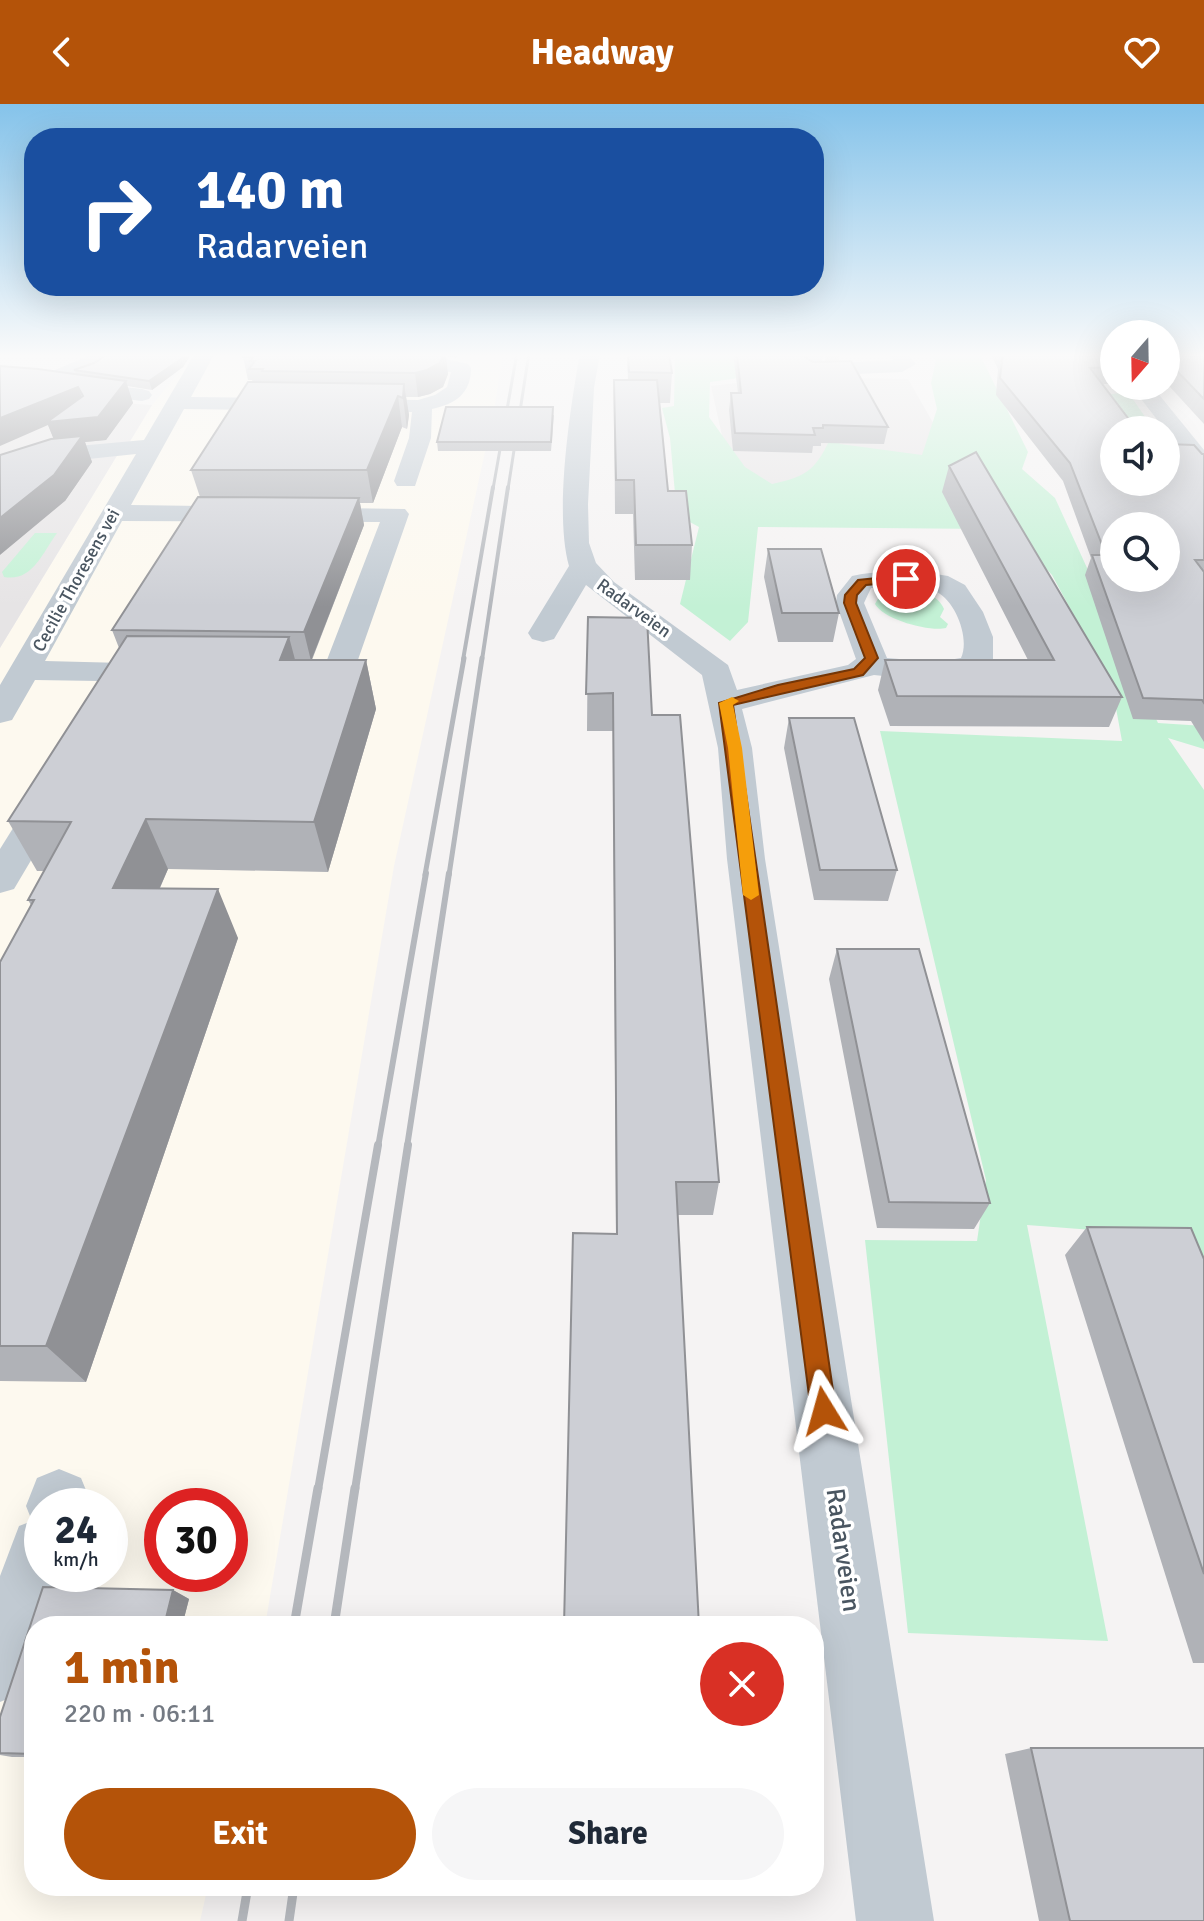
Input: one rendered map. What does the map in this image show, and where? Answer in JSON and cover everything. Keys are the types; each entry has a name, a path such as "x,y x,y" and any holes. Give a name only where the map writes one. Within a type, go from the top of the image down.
{"street":[{"name":"Cecilie Thoresens vei","path":"3,704 26,670 157,438"},
{"path":"406,481 420,438"},
{"name":"Radarveien","path":"581,438 576,543 583,566 604,588 717,672 726,703 895,1921"},
{"path":"1182,438 1204,465"},
{"path":"9,473 56,455 153,446"},
{"path":"172,542 189,505"},
{"path":"113,513 189,505 396,514 337,674 260,673"},
{"path":"543,633 583,566"},
{"path":"726,703 783,687 858,672 868,665 872,658 850,603 851,595 862,582 906,579 937,583 950,587 965,603 981,649 979,659 972,665 932,670 868,665"},
{"path":"26,670 109,675 183,673"},
{"path":"0,880 31,833 69,764"},
{"path":"0,1668 27,1592"}],"shaded area":[{"path":"0,438 132,438 118,454 0,648"},
{"path":"132,438 488,438 394,866 267,1616 24,1616 24,1896 206,1896 200,1921 0,1921 0,648 118,454"},
{"path":"723,438 942,438 967,482 739,512"}],"green space":[{"path":"670,438 724,438 745,467 772,484 795,478 810,469 831,438 840,444 922,455 928,438 1021,438 1028,452 1022,469 1055,498 1158,723 1204,726 1204,749 1168,738 1204,790 1204,1293 1185,1237 1027,1225 1108,1641 908,1633 865,1240 977,1241 986,1180 880,731 1122,741 1112,686 1052,575 1018,539 989,529 758,527 748,622 730,641 680,604 699,527 677,515"},
{"path":"35,533 57,533 29,571 4,577 2,572"},
{"path":"905,589 922,592 937,600 944,609 940,617 948,624 946,628 908,624 888,615 875,604 880,595"}],"building":[{"path":"81,438 54,475 0,518 0,455 51,439"},
{"path":"212,438 380,438 367,470 191,470"},
{"path":"438,438 551,438 551,442 437,442"},
{"path":"615,438 663,438 668,491 686,491 692,545 636,545 634,480 616,480"},
{"path":"1049,438 1100,438 1100,496 1180,496 1180,444 1194,445 1204,454 1204,560 1195,560 1204,572 1204,703 1202,700 1143,698 1105,592 1180,592 1180,512 1100,512 1100,540 1070,463"},
{"path":"976,452 1122,697 897,696 885,660 1054,660 949,466"},
{"path":"198,497 359,498 304,632 112,630"},
{"path":"768,549 821,549 839,613 782,613"},
{"path":"1092,555 1100,555 1100,577"},
{"path":"588,617 647,618 652,715 680,715 719,1182 676,1182 698,1616 564,1616 573,1233 617,1234 613,693 586,694"},
{"path":"127,636 289,637 280,660 366,660 314,822 146,819 113,888 218,889 46,1346 0,1346 0,962 34,900 28,900 71,822 8,821"},
{"path":"789,718 854,718 897,870 820,870"},
{"path":"837,949 919,949 990,1203 889,1202"},
{"path":"1087,1227 1191,1228 1204,1259 1204,1574"},
{"path":"128,1589 172,1592 166,1616 33,1616 41,1592 128,1592"},
{"path":"24,1644 24,1754 0,1753 0,1717"},
{"path":"1031,1748 1204,1748 1204,1921 1070,1921"}],"railway":[{"path":"493,489 502,438"},
{"path":"508,489 516,438"},
{"path":"463,660 493,487"},
{"path":"482,660 508,487"},
{"path":"425,875 464,658"},
{"path":"449,875 482,658"},
{"path":"378,1147 426,873"},
{"path":"407,1147 449,873"},
{"path":"318,1490 378,1145"},
{"path":"355,1490 408,1145"},
{"path":"296,1616 318,1488"},
{"path":"336,1616 355,1488"},
{"path":"242,1921 246,1896"},
{"path":"289,1921 293,1896"}],"slow traffic":[{"path":"732,701 726,703 735,748 751,895"}],"route":[{"path":"824,1411 746,859 735,748 726,703 783,687 858,672 872,658 850,603 851,595 862,582 906,579"}]}
